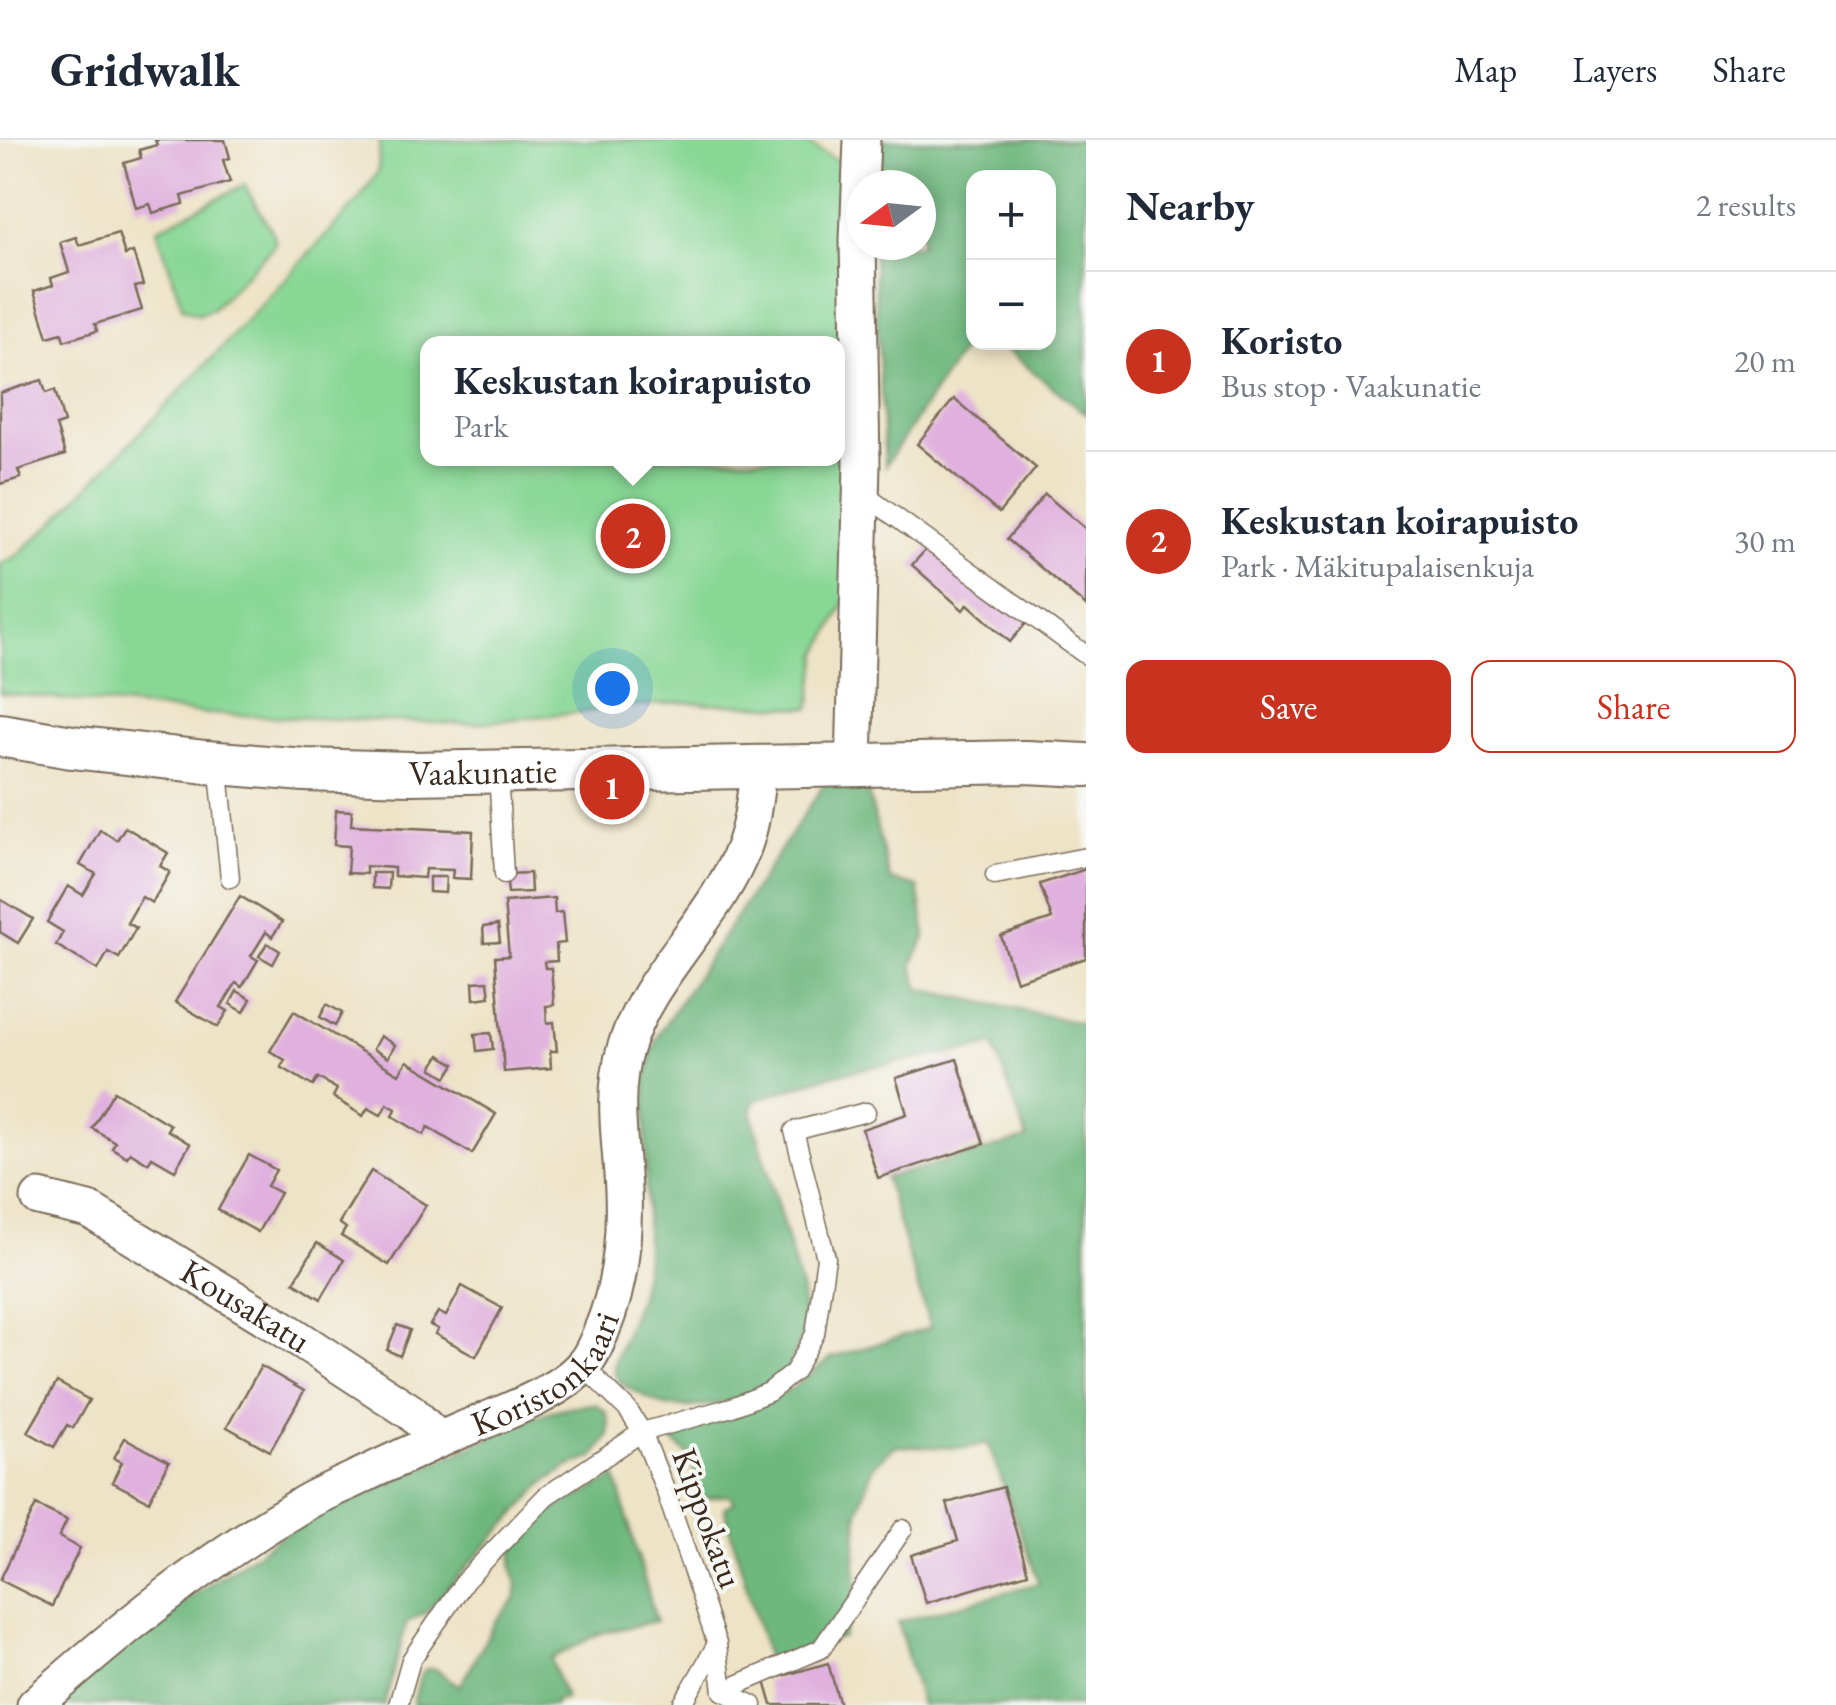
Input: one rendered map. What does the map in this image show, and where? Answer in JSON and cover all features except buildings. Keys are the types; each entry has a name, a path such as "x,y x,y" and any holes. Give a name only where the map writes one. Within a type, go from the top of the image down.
{"street":[{"path":"854,765 861,492 858,240 862,140"},
{"name":"Vaakunatie","path":"0,735 218,763 411,773 1086,764"},
{"name":"Koristonkaari","path":"35,1705 111,1637 221,1556 303,1504 516,1408 552,1389 583,1366 612,1302 620,1259 623,1188 616,1096 625,1048 644,1005 736,863 752,814 759,766"},
{"name":"Kousakatu","path":"39,1198 89,1210 278,1325 411,1412 439,1440"}],"lane":[{"path":"861,492 1086,655"},
{"path":"218,763 230,878"},
{"path":"498,771 504,874"},
{"path":"995,874 1086,857"},
{"path":"398,1705 412,1660 465,1581 546,1496 642,1432 732,1408 769,1392 794,1372 815,1334 826,1258 794,1131 866,1112"},
{"name":"Kippokatu","path":"583,1366 628,1410 642,1432 717,1644 682,1705"},
{"path":"723,1692 821,1649 904,1529"},
{"path":"717,1644 723,1692"},
{"path":"723,1692 753,1705"}],"green space":[{"path":"380,140 801,140 843,164 849,594 819,654 810,708 680,702 465,724 209,714 0,693 0,564 15,557 50,526 356,203 378,172"},
{"path":"873,140 1086,140 1086,414 1007,350 1056,350 1056,170 966,170 966,344 885,466 874,260 936,260 936,170 871,170"},
{"path":"244,185 272,231 275,244 213,309 199,315 183,309 157,229"},
{"path":"827,780 865,780 890,880 918,887 926,936 912,965 920,989 1086,1024 1086,1705 921,1705 898,1622 1039,1583 988,1443 967,1448 895,1446 873,1466 858,1511 858,1596 843,1637 768,1660 724,1508 734,1502 729,1495 702,1499 690,1457 667,1435 738,1415 793,1388 831,1358 930,1328 885,1178 1027,1139 994,1045 835,1074 755,1100 751,1111 802,1292 803,1335 785,1374 760,1390 723,1403 693,1407 665,1406 628,1388 614,1371 639,1296 646,1260 646,1081 659,1033"},
{"path":"595,1404 606,1412 609,1424 608,1437 594,1457 568,1467 544,1483 425,1613 407,1622 384,1705 50,1705 120,1644 306,1520 527,1419 567,1407"},
{"path":"616,1477 656,1621 601,1633 551,1659 565,1698 556,1700 555,1705 413,1705 420,1676 426,1669 435,1669 460,1686 496,1621 516,1599 514,1549 527,1527"}],"place":[{"name":"Keskustan koirapuisto","path":"633,536"},
{"name":"Koristo","path":"612,787"}]}
